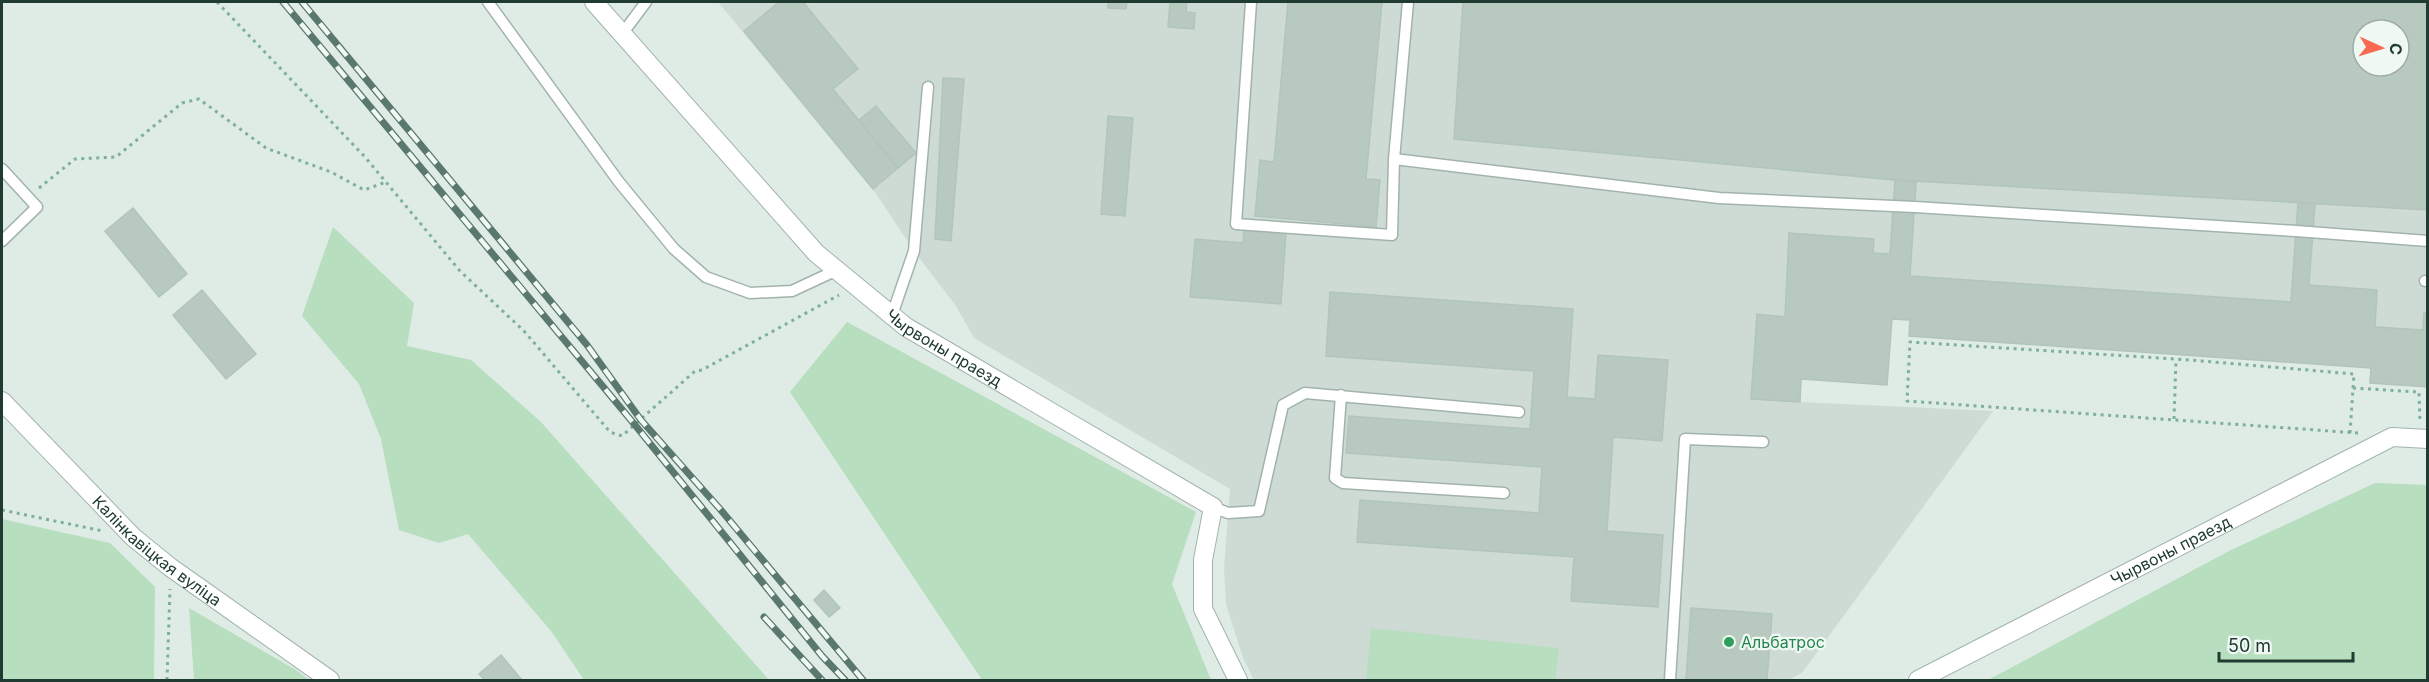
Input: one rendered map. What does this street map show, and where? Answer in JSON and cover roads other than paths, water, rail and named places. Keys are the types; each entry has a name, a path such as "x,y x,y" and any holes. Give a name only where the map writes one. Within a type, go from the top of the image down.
{"street":[{"name":"Чырвоны праезд","path":"594,2 816,254 906,327 1213,507"},
{"name":"Калінкавіцкая вуліца","path":"2,401 133,537 170,567 330,681"},
{"name":"Чырвоны праезд","path":"1918,681 2392,437 2424,439"},
{"path":"1213,507 1203,560 1203,609 1238,681"}],"lane":[{"path":"488,2 619,182 674,249 706,277 750,293 781,292 792,291 837,270"},
{"path":"621,34 646,2"},
{"path":"1251,2 1236,224 1392,235 1394,159 1408,2"},
{"path":"892,315 914,252 928,87"},
{"path":"1394,159 1719,198 1962,210 2427,241"},
{"path":"2,169 37,207 2,241"},
{"path":"1213,507 1228,513 1259,511 1283,405 1305,393 1519,412"},
{"path":"1341,395 1335,477 1343,483 1504,494"},
{"path":"1670,681 1685,439 1763,442"}],"railway":[{"path":"283,2 635,425 822,656 845,680"},
{"path":"302,2 587,345 641,420 720,509 863,680"},
{"path":"764,617 822,680"}],"place":[{"name":"Альбатрос","path":"1729,642"}]}
